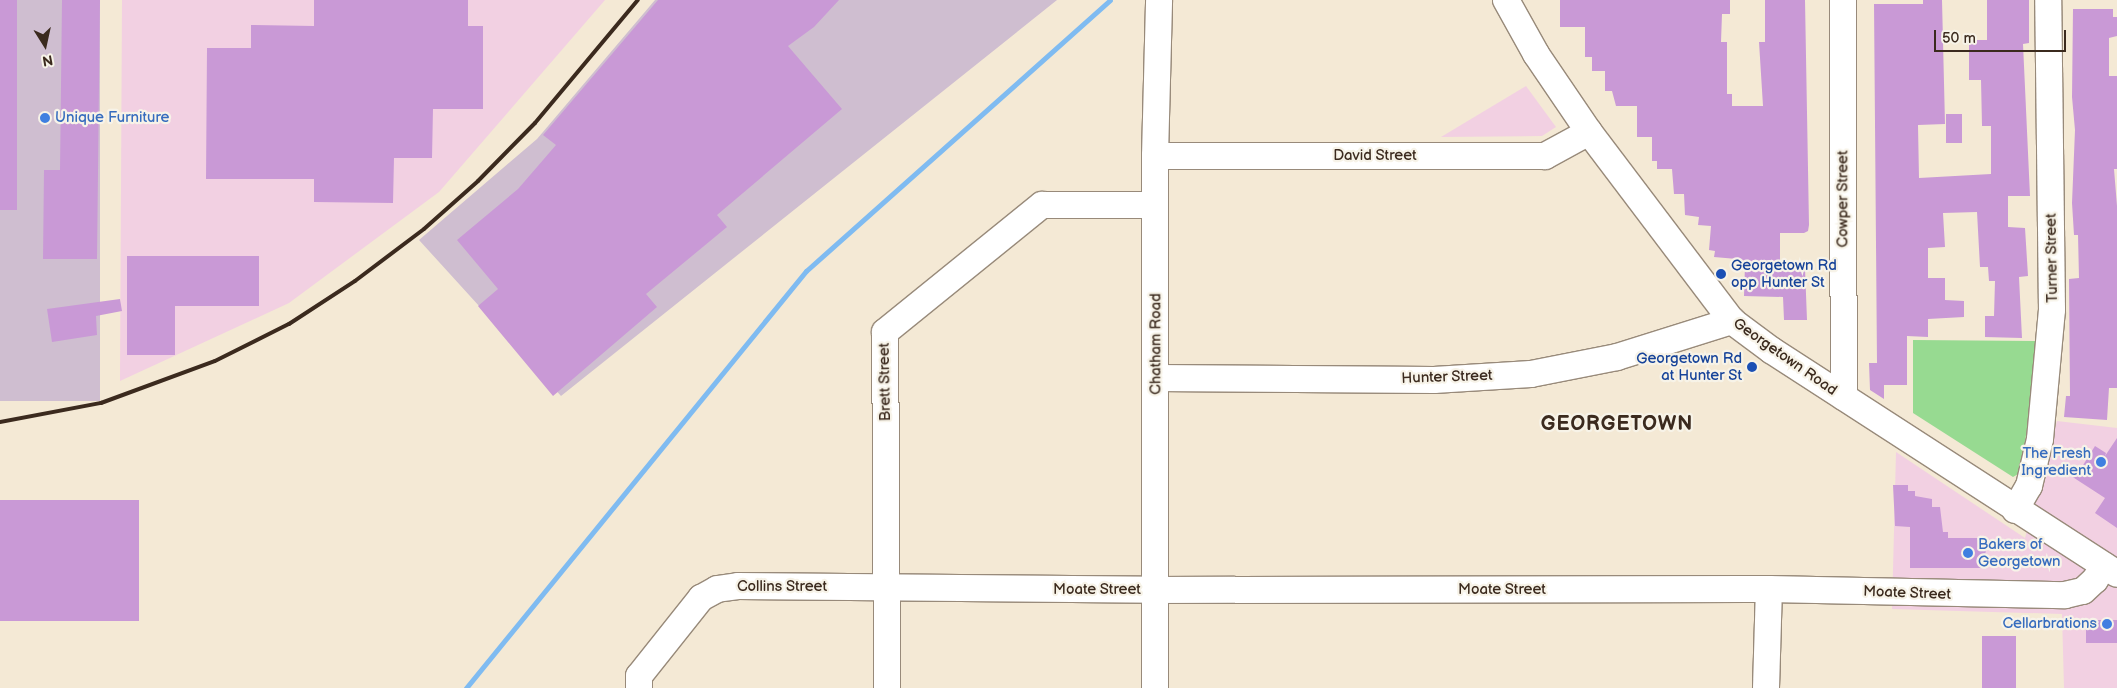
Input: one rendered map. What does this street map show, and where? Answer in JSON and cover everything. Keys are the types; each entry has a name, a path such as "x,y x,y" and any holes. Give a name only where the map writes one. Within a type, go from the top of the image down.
{"street":[{"name":"Chatham Road","path":"1155,688 1155,156 1156,30 1159,0"},
{"name":"Georgetown Road","path":"1506,0 1536,54 1589,132 1732,321 1844,398 2014,510 2110,570"},
{"name":"Cowper Street","path":"1843,0 1844,398"},
{"name":"Turner Street","path":"2014,510 2029,486 2040,439 2052,310 2048,0"},
{"name":"David Street","path":"1155,156 1545,156 1589,132"},
{"name":"Brett Street","path":"887,688 888,589 885,332 1042,205 1155,205"},
{"name":"Hunter Street","path":"1156,378 1434,380 1531,374 1617,357 1732,321"},
{"name":"Moate Street","path":"888,589 1769,589 2065,595 2082,591 2110,570"},
{"name":"Collins Street","path":"639,688 639,676 653,655 701,598 717,589 738,586 888,589"},
{"path":"1766,688 1769,589"}],"shaded area":[{"path":"0,0 100,0 100,401 0,401"},
{"path":"122,0 605,0 439,192 289,303 120,381"},
{"path":"655,0 1057,0 561,396 419,240 537,139"},
{"path":"1526,86 1556,127 1542,136 1441,137"},
{"path":"2057,421 2117,428 2117,688 2064,688 2062,614 1892,609 1896,452 2025,538"}],"green space":[{"path":"1913,340 2041,341 2020,473 2013,477 1913,413"}],"building":[{"path":"0,0 17,0 17,210 0,210"},
{"path":"62,0 100,0 97,259 43,259 44,170 60,170"},
{"path":"314,0 468,0 468,26 483,26 483,109 433,109 432,158 394,158 393,203 314,202 314,179 206,179 207,48 251,48 251,25 314,26"},
{"path":"658,0 839,0 814,27 788,46 842,109 717,215 727,227 646,294 657,307 553,396 478,306 498,289 457,240 518,189 556,145 543,135"},
{"path":"1560,0 1730,0 1730,14 1722,14 1721,42 1727,42 1727,94 1732,94 1732,106 1763,106 1759,42 1765,42 1765,0 1805,0 1809,225 1808,231 1804,233 1780,233 1780,268 1805,268 1807,320 1784,320 1783,297 1744,296 1745,265 1737,265 1737,259 1714,257 1715,251 1709,250 1711,226 1698,225 1699,217 1685,215 1684,194 1674,194 1672,169 1657,169 1657,161 1652,161 1652,137 1637,137 1637,106 1616,106 1612,91 1605,91 1605,71 1592,71 1592,57 1585,57 1585,27 1560,27"},
{"path":"1923,0 1942,0 1945,124 1918,125 1919,178 1991,174 1991,126 1982,126 1981,80 1969,80 1969,40 1987,40 1987,0 2029,0 2029,43 2023,44 2030,196 2008,196 2008,227 2025,228 2028,276 2019,277 2022,338 1985,337 1985,316 1994,316 1995,281 1989,281 1988,267 1980,267 1977,212 1943,213 1945,247 1928,248 1928,278 1945,278 1945,300 1964,301 1964,317 1928,319 1928,337 1907,336 1907,385 1884,385 1884,399 1870,390 1869,363 1877,363 1874,4 1923,4"},
{"path":"2073,9 2113,9 2113,17 2117,17 2117,36 2109,38 2109,76 2117,76 2117,169 2114,169 2117,206 2117,388 2109,388 2107,420 2064,417 2066,396 2070,396 2069,279 2079,278 2078,235 2074,235 2072,203 2075,130 2072,97"},
{"path":"1946,114 1962,114 1962,143 1946,143"},
{"path":"127,256 259,256 259,306 175,306 175,355 127,355"},
{"path":"120,299 122,311 96,316 97,335 52,342 47,309"},
{"path":"2117,438 2117,528 2095,513 2105,498 2068,474 2080,470 2095,446 2106,453 2105,456"},
{"path":"1893,485 1908,485 1908,491 1915,491 1915,496 1932,499 1932,507 1940,507 1943,532 1948,532 1948,538 1986,538 1985,568 1910,568 1910,527 1895,526"},
{"path":"0,500 139,500 139,621 0,621"},
{"path":"2086,620 2117,620 2117,643 2086,643"},
{"path":"1982,636 2016,636 2016,688 1982,688"}],"waterway":[{"path":"466,688 806,271 1110,0"}],"railway":[{"path":"0,422 101,403 215,361 289,324 355,281 424,229 478,181 535,123 638,0"}],"place":[{"name":"Unique Furniture","path":"45,118"},
{"name":"Georgetown Rd opp Hunter St","path":"1721,274"},
{"name":"Georgetown Rd at Hunter St","path":"1752,367"},
{"name":"The Fresh Ingredient","path":"2101,462"},
{"name":"Bakers of Georgetown","path":"1968,553"},
{"name":"Cellarbrations","path":"2107,624"}],"district":[{"name":"GEORGETOWN","path":"1617,424"}]}
